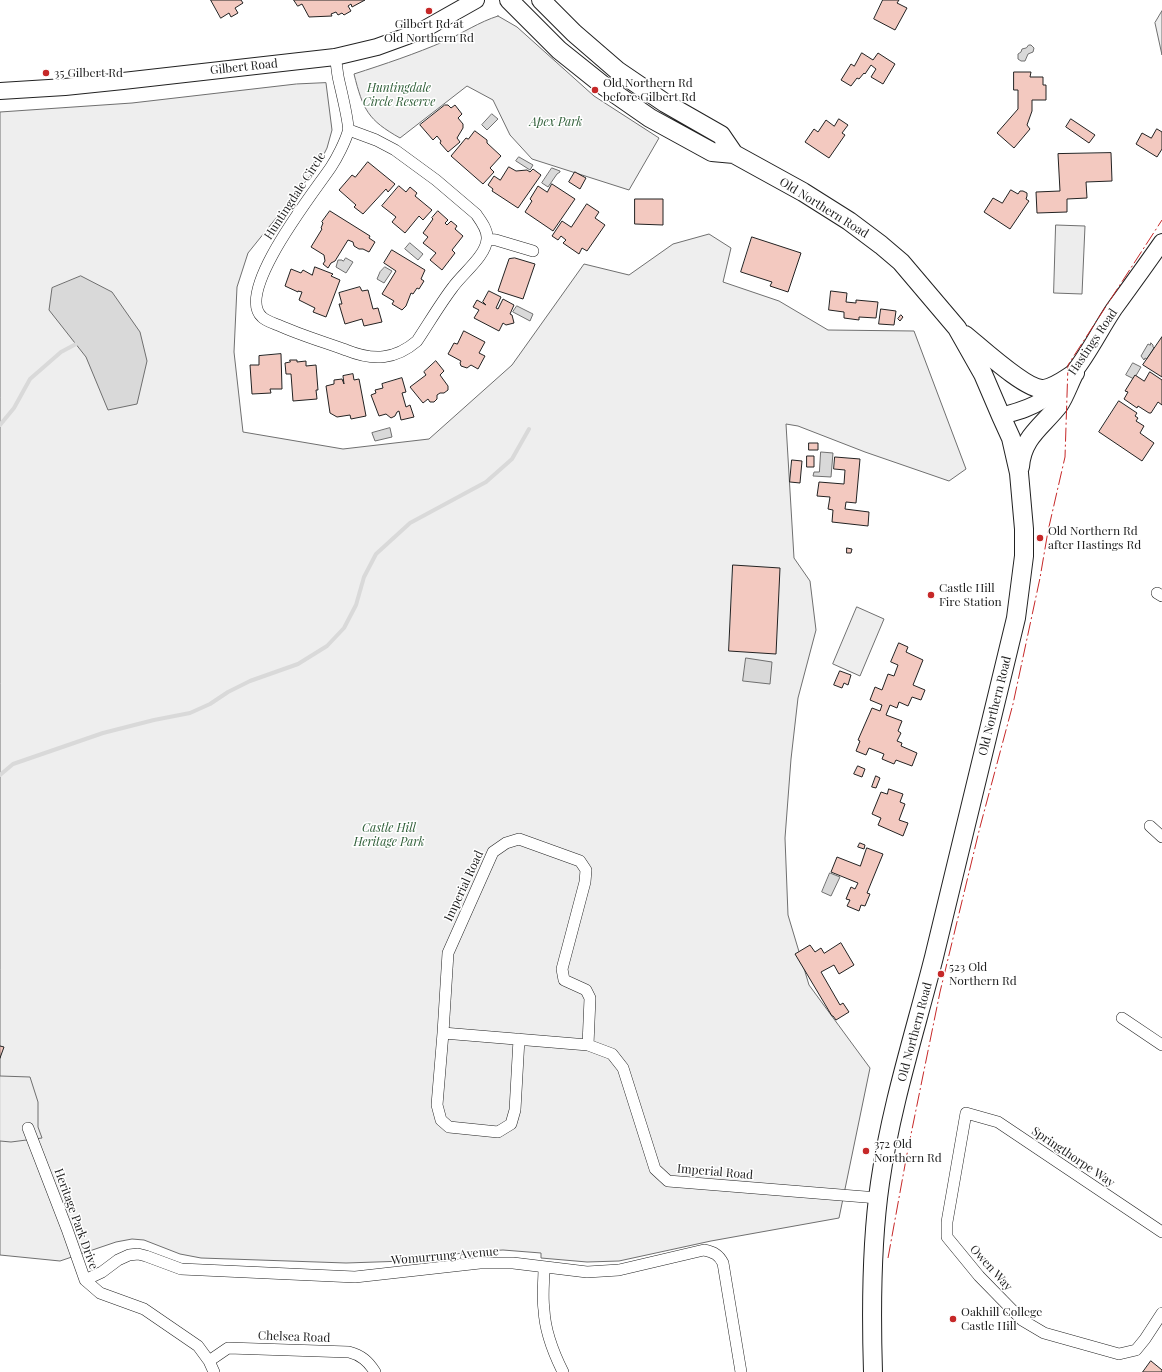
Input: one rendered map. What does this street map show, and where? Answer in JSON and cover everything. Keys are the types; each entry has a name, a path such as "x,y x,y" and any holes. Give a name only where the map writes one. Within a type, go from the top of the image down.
{"main road":[{"name":"Gilbert Road","path":"0,91 87,85 336,57 377,47 421,31 476,0"},
{"name":"Old Northern Road","path":"510,0 559,50 604,86 650,118 712,152 734,154 803,192 849,221 881,245 900,262 957,328 983,374 1010,438 1019,473 1024,529 1024,556 1016,618 922,1005 889,1131 874,1232 872,1331 873,1372"},
{"name":"Old Northern Road","path":"541,0 574,33 618,71 665,103 721,135 734,154"},
{"name":"Hastings Road","path":"1001,416 1021,411 1041,402 1057,390 1075,373 1114,310 1162,242"},
{"path":"957,328 1015,375 1034,388 1044,389 1057,384 1075,373"},
{"path":"1019,473 1020,456 1025,445 1033,433 1060,403 1075,373"}],"street":[{"path":"336,57 349,130 386,145 411,161 436,180 476,214 482,222 487,239 496,240 533,251"},
{"name":"Huntingdale Circle","path":"349,130 331,167 289,226 272,256 256,295 258,313 262,317 286,329 353,353 374,357 385,357 397,354 417,340 454,286 480,256 487,239"},
{"path":"1150,826 1162,837"},
{"name":"Imperial Road","path":"588,1045 590,998 586,990 564,980 562,969 585,882 586,870 580,861 519,839 506,843 493,852 448,953 442,1032 588,1045 612,1054 623,1068 655,1169 668,1181 878,1198"},
{"path":"1122,1018 1162,1045"},
{"path":"442,1032 437,1105 441,1120 449,1127 498,1132 510,1124 515,1110 519,1039"},
{"name":"Springthorpe Way","path":"966,1113 998,1122 1162,1232"},
{"name":"Owen Way","path":"966,1113 947,1222 947,1237 979,1276 1022,1320 1044,1332 1119,1354 1136,1350 1162,1313"},
{"name":"Heritage Park Drive","path":"28,1128 85,1280 100,1293 144,1309 198,1346 209,1361 214,1372"},
{"name":"Womurrung Avenue","path":"85,1280 102,1272 118,1260 129,1255 138,1254 181,1269 355,1278 480,1263 513,1263 587,1272 619,1270 704,1250 719,1256 723,1263 741,1372"},
{"path":"544,1267 545,1318 556,1358 563,1372"},
{"name":"Chelsea Road","path":"209,1361 228,1348 349,1352 359,1355 370,1363 375,1372"}],"green space":[{"path":"1162,11 1162,55 1155,23"},
{"name":"Apex Park","path":"498,16 517,27 594,96 659,138 629,190 532,159 510,135 493,100 467,86 400,138 389,132 368,113 360,97 354,74 434,46 484,21"},
{"name":"Castle Hill Heritage Park","path":"326,83 332,130 327,148 318,166 248,253 237,287 234,352 243,432 343,449 429,439 512,365 584,264 629,275 673,244 709,234 731,248 723,282 779,301 828,330 914,331 966,469 949,481 865,452 798,426 786,424 794,558 810,581 816,630 798,698 791,759 785,838 788,915 809,985 870,1068 839,1218 711,1241 619,1261 587,1262 541,1258 541,1253 503,1250 470,1252 406,1261 346,1263 201,1258 180,1254 144,1240 132,1239 116,1242 60,1261 0,1255 0,112 132,103 296,84"},
{"path":"857,607 884,619 860,676 833,664"}],"shaded area":[{"path":"1029,45 1034,48 1033,52 1028,54 1025,61 1021,61 1018,59 1018,54 1022,49"},
{"path":"492,114 498,119 487,130 482,125"},
{"path":"519,157 533,165 530,170 516,161"},
{"path":"552,168 560,172 548,187 542,183"},
{"path":"1056,225 1085,226 1082,294 1054,293"},
{"path":"410,243 423,254 418,260 405,249"},
{"path":"346,258 353,262 346,273 336,267 338,260 343,261"},
{"path":"385,267 392,271 384,283 377,279 380,272"},
{"path":"81,276 112,292 140,332 147,361 137,404 108,410 86,357 49,310 52,288"},
{"path":"517,306 533,314 530,321 513,312"},
{"path":"1151,343 1154,348 1147,359 1145,358 1144,360 1141,356 1148,344 1150,345"},
{"path":"1133,363 1141,367 1134,379 1126,375"},
{"path":"390,428 392,437 375,441 372,433"},
{"path":"821,452 833,453 831,477 813,476 814,472 819,472"},
{"path":"746,658 772,662 770,684 743,681"},
{"path":"830,873 840,877 831,896 822,892"},
{"path":"0,1076 30,1077 38,1102 38,1127 42,1138 11,1142 0,1141"}],"building":[{"path":"211,0 241,0 243,3 235,8 238,13 231,17 229,13 221,18"},
{"path":"294,0 365,0 352,7 351,4 348,6 351,11 344,15 342,13 338,15 336,12 331,14 332,16 309,17 302,4 298,6"},
{"path":"883,0 899,0 897,3 907,8 895,30 874,19"},
{"path":"862,53 873,60 878,53 895,64 883,84 871,77 876,69 871,65 865,74 864,73 859,79 857,78 851,86 841,80 851,64 854,66"},
{"path":"1014,72 1031,72 1030,77 1043,77 1043,85 1046,85 1046,100 1032,100 1032,111 1027,125 1030,129 1014,148 997,133 1018,109 1018,90 1014,90"},
{"path":"445,105 448,105 451,108 455,105 462,114 458,118 463,124 463,128 457,138 460,142 448,152 440,143 441,141 437,136 433,140 420,125"},
{"path":"839,119 848,125 842,133 845,135 829,158 805,142 814,129 818,132 826,120 834,126"},
{"path":"1071,119 1095,135 1089,143 1066,127"},
{"path":"1157,129 1162,132 1162,149 1157,157 1136,144 1142,133 1151,138"},
{"path":"475,131 487,140 487,143 501,156 490,168 494,172 483,184 451,156 466,138 468,139"},
{"path":"1111,153 1112,181 1086,182 1087,198 1067,199 1067,212 1037,213 1036,192 1060,191 1058,154"},
{"path":"368,162 395,184 388,192 386,189 363,214 354,207 356,205 339,190 352,175 355,177"},
{"path":"509,167 516,171 527,170 530,172 533,169 541,175 518,208 492,191 493,189 488,185 494,176 500,180"},
{"path":"575,172 586,178 580,189 569,182"},
{"path":"552,184 575,199 553,231 525,212 532,201 530,199 538,186 547,192"},
{"path":"399,186 406,192 410,187 417,193 415,196 432,210 423,220 419,216 405,233 392,222 396,217 382,206"},
{"path":"1011,190 1018,194 1020,191 1027,193 1026,199 1029,201 1010,229 984,212 993,198 1002,203"},
{"path":"635,199 663,199 663,225 635,224"},
{"path":"587,204 599,212 595,218 605,225 587,251 582,248 579,254 563,243 566,240 561,236 558,240 552,236 562,221 571,227"},
{"path":"330,211 370,236 369,238 375,242 369,252 359,249 354,246 353,242 348,240 335,261 331,263 328,268 323,264 325,261 324,255 311,247 322,229 322,222"},
{"path":"438,211 448,220 445,223 447,225 451,221 457,226 455,229 463,236 452,250 455,253 442,270 430,260 436,253 423,243 428,237 423,233"},
{"path":"752,237 801,253 788,292 770,286 772,282 741,272"},
{"path":"392,250 425,270 421,279 424,281 419,289 417,288 413,294 411,293 406,306 402,310 392,304 394,301 382,294 396,271 384,263"},
{"path":"515,258 535,264 523,299 498,291 509,259"},
{"path":"315,267 333,274 331,276 340,280 326,317 313,312 315,308 299,300 302,292 298,292 285,286 291,269 301,273 303,270 312,275"},
{"path":"360,287 362,291 368,290 373,309 378,308 382,322 364,326 362,319 345,324 339,304 342,304 339,293"},
{"path":"489,291 501,297 496,308 498,309 503,299 514,305 510,314 512,315 514,323 506,325 503,323 499,331 474,318 479,310 473,307 477,300 486,305 483,302"},
{"path":"831,291 847,293 846,302 856,303 856,300 878,302 876,318 859,317 859,320 844,318 844,312 829,310"},
{"path":"881,309 896,311 894,325 879,324"},
{"path":"901,315 903,317 900,321 898,319"},
{"path":"464,331 485,342 479,353 485,356 478,369 471,365 467,368 461,366 461,361 448,354 454,343 457,344"},
{"path":"1162,337 1162,377 1143,365"},
{"path":"281,354 282,389 270,389 271,393 252,394 250,365 259,365 259,356"},
{"path":"290,360 297,360 297,362 306,361 306,366 316,365 318,390 316,390 317,399 293,401 291,374 286,374 285,363 290,362"},
{"path":"436,361 444,371 440,375 448,386 448,390 437,395 437,399 434,402 430,402 428,399 423,403 410,387 426,375 424,372"},
{"path":"1150,372 1162,380 1162,405 1158,402 1151,413 1149,413 1138,406 1137,408 1124,399 1128,392 1125,391 1135,375 1144,381"},
{"path":"353,374 354,380 359,379 366,416 351,419 350,415 337,417 330,413 326,386 334,384 334,380 342,379 344,384 343,376"},
{"path":"402,378 406,392 402,393 406,407 410,405 414,417 401,420 399,411 391,418 386,414 379,416 371,395 376,393 375,390 383,388 382,384"},
{"path":"1119,401 1137,413 1135,416 1138,418 1136,421 1144,426 1140,433 1154,443 1142,461 1099,432"},
{"path":"809,443 818,443 818,450 809,450"},
{"path":"807,456 814,456 814,467 807,467"},
{"path":"835,457 860,459 856,503 846,502 845,509 869,512 868,526 832,522 833,510 828,509 830,497 817,496 819,482 844,484 845,470 834,469"},
{"path":"792,460 802,461 800,483 790,482"},
{"path":"847,548 852,549 851,553 847,553"},
{"path":"733,565 780,568 776,654 729,651"},
{"path":"899,643 908,647 906,652 923,660 913,685 925,690 921,700 912,697 908,706 899,702 897,708 890,705 886,715 902,721 898,731 901,733 897,741 902,743 901,746 917,753 912,766 896,760 894,764 882,759 884,754 869,748 866,755 856,751 860,741 858,740 872,708 880,711 882,705 870,700 875,687 882,690 888,674 894,676 898,665 891,662"},
{"path":"840,671 851,675 848,685 844,683 842,688 834,685"},
{"path":"858,766 865,769 862,777 854,774"},
{"path":"876,776 880,778 876,788 872,787"},
{"path":"889,789 903,794 900,802 905,804 899,820 908,823 903,836 878,825 881,818 872,814 881,792 887,794"},
{"path":"860,843 865,845 864,849 858,847"},
{"path":"867,848 883,854 867,893 870,894 865,906 861,905 859,911 847,906 850,900 846,899 851,887 855,889 858,883 831,872 837,857 860,866"},
{"path":"841,943 854,965 839,974 834,965 821,972 840,1005 843,1003 849,1012 836,1020 832,1016 795,954 810,945 815,952 821,948 824,953"},
{"path":"0,1046 4,1047 0,1058"},
{"path":"1151,1361 1162,1370 1162,1372 1143,1372"}],"waterway":[{"path":"0,425 14,408 30,379 61,352 76,344"},
{"path":"0,775 13,764 103,733 154,720 190,713 210,704 228,692 250,681 298,664 327,646 344,628 356,605 364,577 376,554 410,523 486,482 512,459 529,429"}],"power":[{"path":"888,1258 907,1154 940,992 980,827 1013,704 1040,578 1048,531 1065,457 1068,365 1162,220"}],"place":[{"name":"Gilbert Rd at Old Northern Rd","path":"429,11"},
{"name":"35 Gilbert Rd","path":"46,73"},
{"name":"Old Northern Rd before Gilbert Rd","path":"595,90"},
{"name":"Old Northern Rd after Hastings Rd","path":"1040,538"},
{"name":"Castle Hill Fire Station","path":"931,595"},
{"name":"523 Old Northern Rd","path":"941,974"},
{"name":"372 Old Northern Rd","path":"866,1151"},
{"name":"Oakhill College Castle Hill","path":"953,1319"}],"park label":[{"name":"Huntingdale Circle Reserve","path":"399,95"}]}
